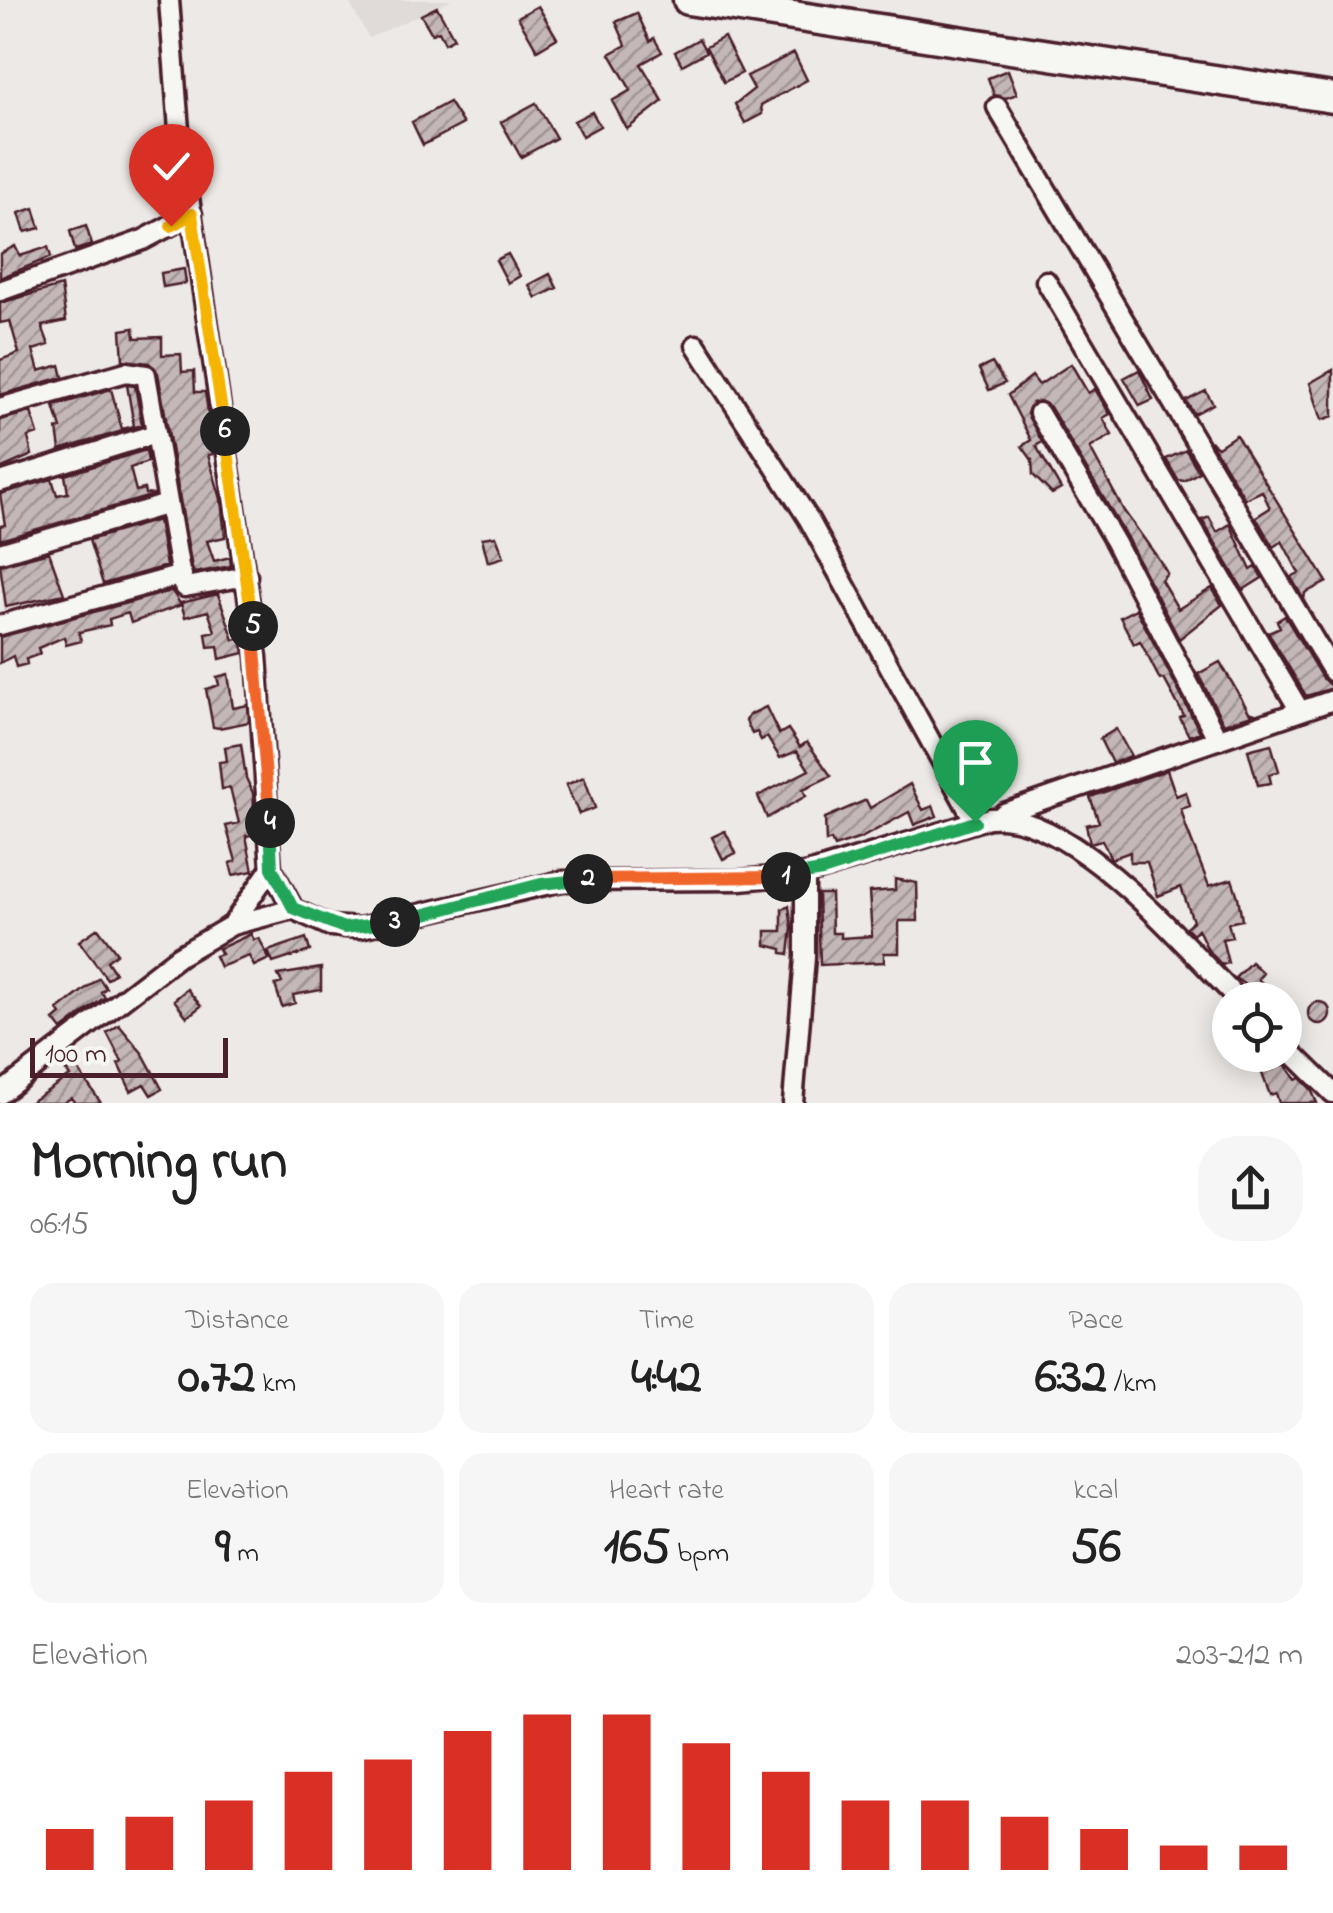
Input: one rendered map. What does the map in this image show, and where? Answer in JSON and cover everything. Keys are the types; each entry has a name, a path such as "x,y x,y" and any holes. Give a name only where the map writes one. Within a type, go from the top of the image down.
{"highway":[{"path":"688,0 1333,98"}],"street":[{"path":"169,0 192,214 247,576 272,868 293,908 330,926 360,928 562,881 740,880 805,874 982,820 1333,700"},
{"path":"997,107 1333,672"},
{"path":"0,291 144,240 192,214"},
{"path":"1046,280 1300,712"},
{"path":"696,345 808,518 982,820"},
{"path":"0,408 138,371 149,382 155,434 185,587 247,576"},
{"path":"1039,413 1115,542 1218,740"},
{"path":"0,482 155,434"},
{"path":"0,552 168,504"},
{"path":"0,626 182,575"},
{"path":"982,820 1026,819 1089,855 1220,982"},
{"path":"232,925 272,868"},
{"path":"794,1103 806,957 805,874"},
{"path":"0,1094 179,956 232,925 293,908"},
{"path":"1302,1063 1333,1093"}],"shaded area":[{"path":"348,0 451,0 369,38"}],"building":[{"path":"538,6 557,38 537,50 518,17"},
{"path":"437,7 454,38 445,43 439,31 432,34 421,15"},
{"path":"637,13 650,41 654,38 662,52 641,64 663,101 627,129 612,101 631,90 610,54 626,45 616,22"},
{"path":"724,37 742,73 724,82 706,47"},
{"path":"699,39 706,52 682,65 675,52"},
{"path":"794,53 807,80 761,105 762,114 745,123 735,104 754,89 747,76"},
{"path":"1008,70 1017,94 1006,98 994,95 988,78"},
{"path":"449,102 463,124 423,145 412,122"},
{"path":"536,103 556,138 521,157 501,122"},
{"path":"592,112 600,126 582,136 574,121"},
{"path":"34,208 40,228 25,232 19,213"},
{"path":"86,226 92,245 75,250 70,231"},
{"path":"15,246 20,256 48,247 51,257 0,278 0,254"},
{"path":"508,254 520,276 508,283 496,260"},
{"path":"184,269 186,283 163,287 161,273"},
{"path":"550,274 557,288 536,298 529,285"},
{"path":"61,286 66,321 42,326 49,345 33,350 39,371 60,365 63,377 0,395 0,360 19,353 10,321 0,323 0,303"},
{"path":"134,328 135,338 162,337 162,355 181,354 182,372 194,371 195,392 205,392 210,425 206,426 213,454 208,455 221,499 225,537 207,541 214,561 230,557 231,566 194,573 158,373 149,363 123,360 121,330"},
{"path":"992,363 1005,383 989,390 979,369"},
{"path":"1071,364 1088,393 1095,389 1110,414 1103,418 1112,435 1090,448 1124,511 1167,573 1161,580 1178,609 1212,588 1222,605 1179,639 1126,536 1050,407 1040,401 1032,403 1027,414 1042,442 1036,446 1061,489 1052,494 1033,475 1032,460 1022,446 1031,440 1008,395 1032,376 1039,385"},
{"path":"1139,370 1153,400 1140,406 1124,378"},
{"path":"1333,370 1333,416 1322,420 1310,383"},
{"path":"127,385 135,386 142,425 60,450 57,429 61,428 54,406 111,389 122,429 134,426"},
{"path":"1206,391 1213,404 1194,414 1186,401"},
{"path":"31,412 38,434 28,437 32,455 0,469 0,420"},
{"path":"1236,435 1327,582 1305,593 1304,600 1291,577 1299,573 1282,541 1273,547 1256,517 1270,508 1262,491 1245,499 1210,441 1218,447"},
{"path":"146,450 148,462 130,468 136,491 144,489 145,494 154,495 0,540 0,526 5,525 0,494 52,479 57,495 68,493 65,475"},
{"path":"1186,450 1199,472 1184,481 1178,480 1166,459"},
{"path":"1209,517 1217,532 1230,524 1251,570 1256,567 1262,578 1243,590 1202,520"},
{"path":"158,520 166,566 103,584 89,540"},
{"path":"496,536 504,557 488,562 482,538"},
{"path":"49,552 64,594 6,607 0,565"},
{"path":"172,591 181,605 131,623 128,613 109,619 110,625 79,632 81,641 66,645 64,637 38,648 40,654 26,659 27,664 16,667 13,656 0,663 0,637"},
{"path":"218,594 234,640 241,638 244,653 220,659 218,646 208,647 206,633 215,631 208,611 185,617 181,603"},
{"path":"1136,609 1200,732 1189,736 1180,718 1184,716 1164,679 1160,680 1140,641 1134,644 1120,617"},
{"path":"1285,616 1322,678 1333,688 1306,696 1268,632 1280,627 1277,621"},
{"path":"1220,662 1249,712 1255,714 1224,724 1198,674"},
{"path":"228,674 233,708 248,705 249,722 213,727 206,689 219,685 217,677"},
{"path":"766,707 779,734 788,729 800,747 807,742 831,776 803,789 806,796 767,818 758,796 809,770 797,751 780,758 767,737 761,740 757,732 752,734 746,721 749,715"},
{"path":"1116,729 1131,756 1112,763 1100,739"},
{"path":"1000,737 1012,756 1003,762 1006,767 988,777 982,767 976,770 971,761 977,758 974,752"},
{"path":"241,744 246,778 253,793 256,834 246,836 253,871 233,875 230,863 236,861 226,826 239,823 230,788 222,789 219,762 227,761 225,747"},
{"path":"1271,744 1279,771 1269,774 1271,783 1258,785 1248,750"},
{"path":"1167,770 1176,796 1186,792 1190,806 1181,809 1209,886 1232,879 1238,897 1242,920 1228,923 1232,937 1222,939 1228,963 1222,965 1208,950 1198,929 1193,934 1186,927 1193,921 1181,887 1158,896 1147,862 1130,862 1130,852 1111,859 1102,840 1090,843 1086,825 1099,822 1090,797"},
{"path":"584,777 595,808 579,814 566,785"},
{"path":"910,784 923,810 933,806 937,816 914,825 909,812 861,838 834,847 831,840 826,842 825,818 866,800 870,808"},
{"path":"725,831 736,853 723,859 712,837"},
{"path":"895,879 917,883 918,921 899,921 899,953 884,953 884,962 820,965 818,894 831,894 832,933 841,933 841,938 872,936 869,892 895,890"},
{"path":"789,906 789,954 766,945 766,931 782,931 782,909"},
{"path":"98,928 117,953 107,961 115,973 107,979 79,941"},
{"path":"251,934 254,940 259,938 269,959 254,966 249,956 220,967 215,956 221,954 218,949"},
{"path":"306,938 310,951 273,963 268,951"},
{"path":"1251,962 1263,973 1258,979 1261,982 1241,982 1235,978"},
{"path":"321,968 321,990 293,995 295,1003 282,1007 275,985 282,983 278,975"},
{"path":"99,978 106,988 101,992 105,997 62,1030 54,1020 61,1014 58,1010"},
{"path":"187,989 201,1006 187,1017 174,1000"},
{"path":"1319,1002 1327,1005 1327,1021 1319,1024 1311,1021 1308,1013 1311,1005"},
{"path":"119,1025 143,1054 162,1089 151,1095 144,1084 131,1091 107,1033"},
{"path":"70,1058 101,1103 75,1103 71,1098 63,1103 29,1103 70,1076 61,1064"},
{"path":"1261,1072 1290,1072 1311,1089 1317,1103 1279,1103 1276,1093 1270,1095"}],"route":[{"path":"171,226 192,214 257,657 272,868 293,908 330,926 360,928 562,881 784,878 822,871 975,822"}]}
